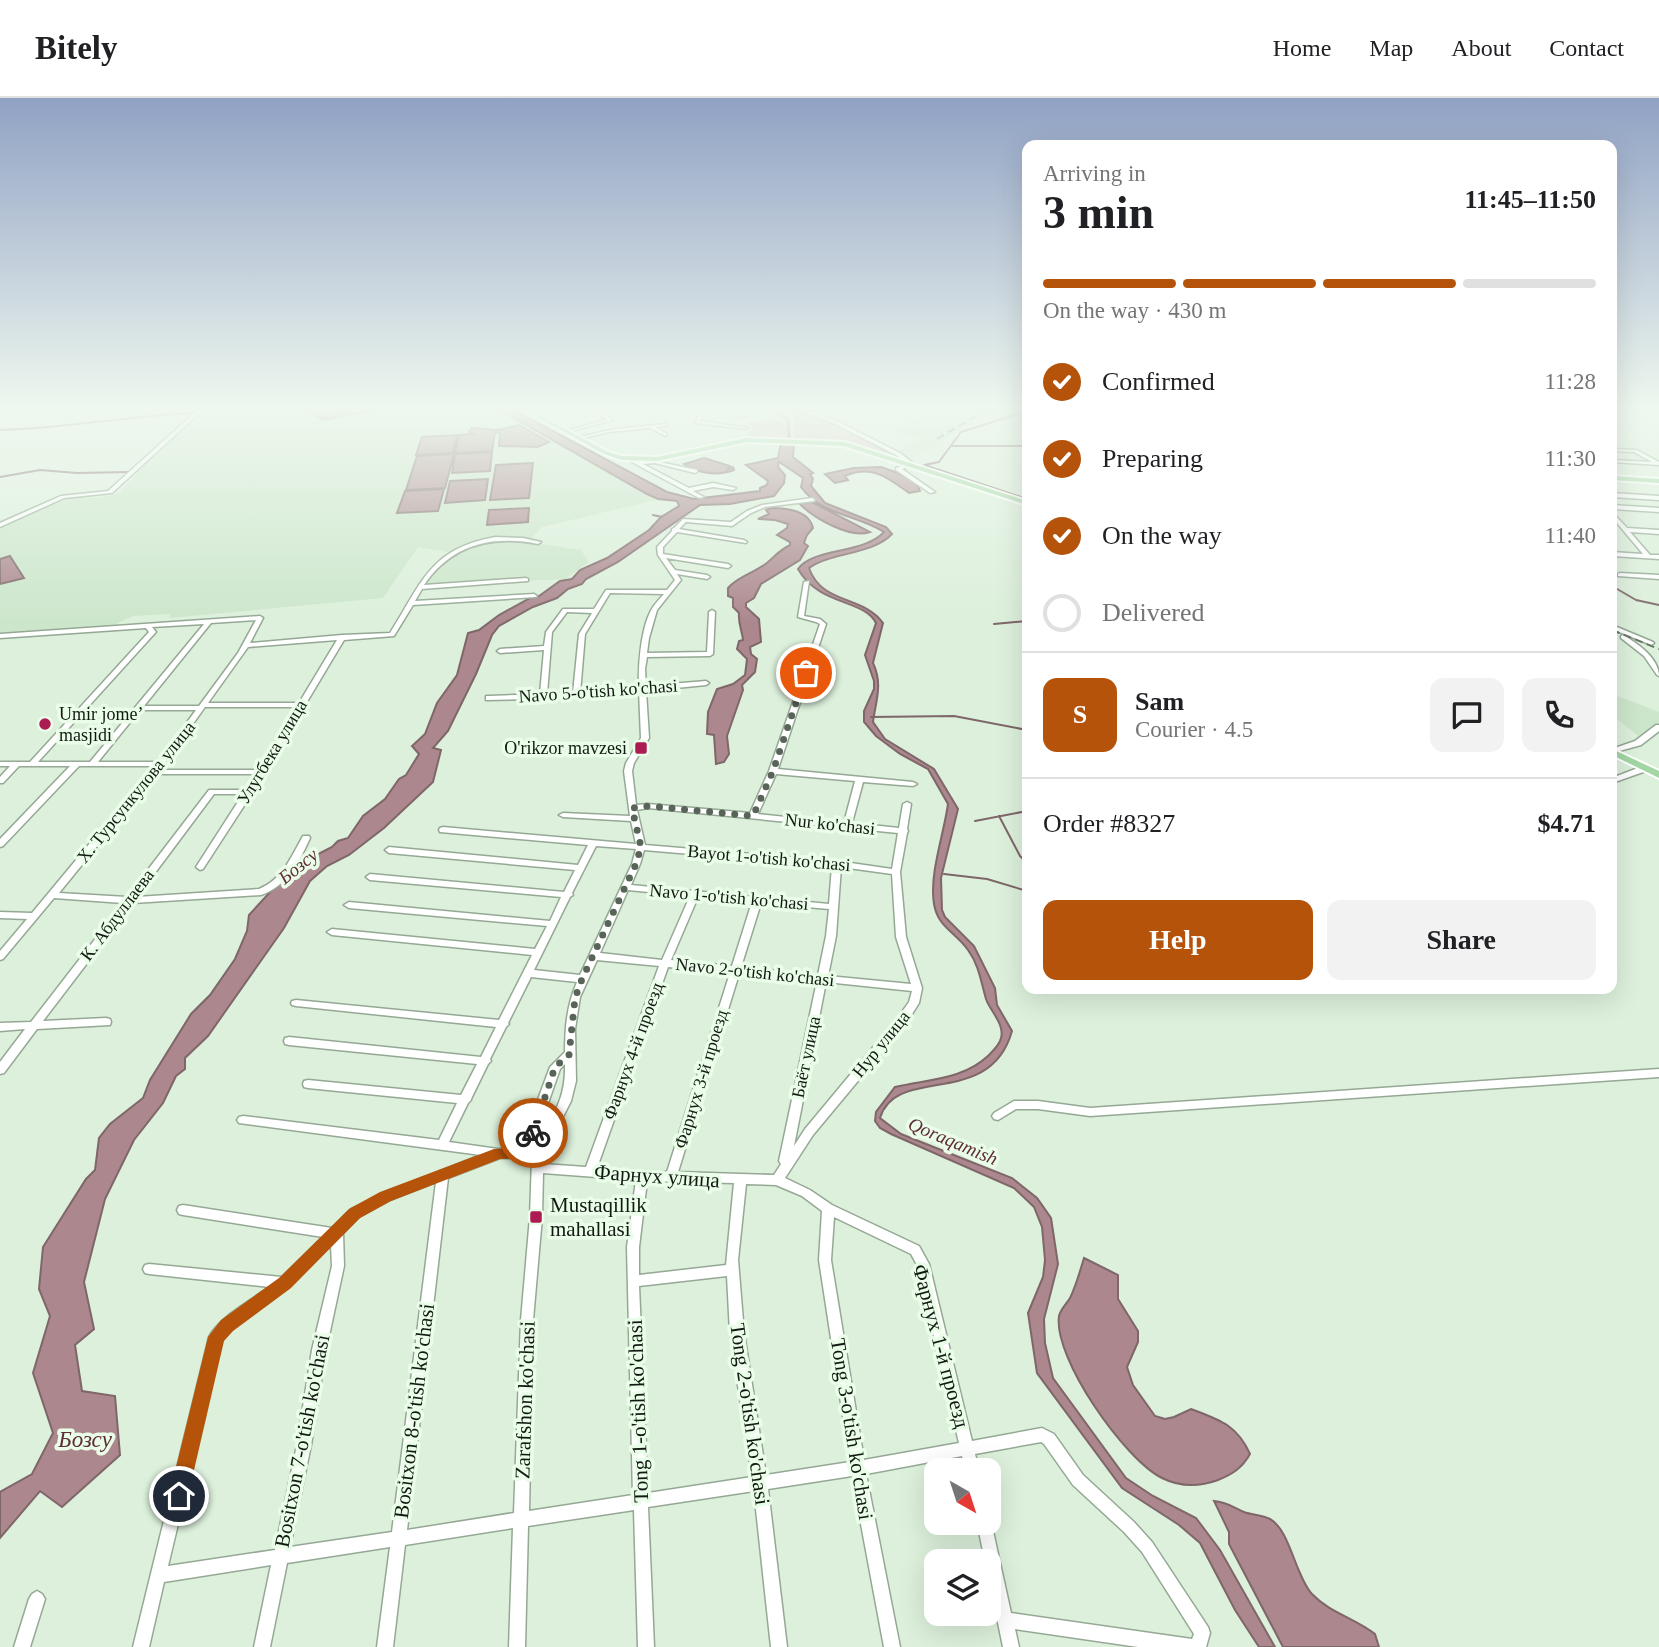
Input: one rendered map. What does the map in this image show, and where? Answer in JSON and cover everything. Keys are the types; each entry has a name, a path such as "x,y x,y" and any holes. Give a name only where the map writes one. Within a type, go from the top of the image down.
{"main road":[{"path":"954,478 1022,501"},
{"path":"1617,478 1659,481"},
{"path":"1617,754 1659,775"}],"street":[{"path":"0,524 63,497 108,493 124,478"},
{"path":"667,478 701,497"},
{"path":"911,478 932,492"},
{"path":"689,490 713,485 733,488"},
{"path":"1617,495 1659,498"},
{"path":"537,1158 566,1101 571,1081 569,1055 575,998 641,847 632,808 630,763 645,738 644,655 654,610 678,580 661,555 660,547 686,520 732,524 749,512 764,506 811,500"},
{"path":"1617,507 1659,510"},
{"path":"1617,520 1647,556"},
{"path":"674,530 744,542"},
{"path":"1625,530 1659,532"},
{"path":"245,645 392,635 433,570 471,542 502,539 538,542"},
{"path":"1617,554 1659,557"},
{"path":"661,555 727,566"},
{"path":"675,572 707,577"},
{"path":"1620,575 1659,577"},
{"path":"422,587 526,580"},
{"path":"753,816 773,771 823,624 818,620 802,617 807,582"},
{"path":"576,695 582,634 608,591 669,592"},
{"path":"412,603 534,596"},
{"path":"543,697 549,632 565,610 595,611"},
{"path":"644,655 711,654 712,612"},
{"name":"Х. Турсункулова улица","path":"0,957 154,772 204,706 260,618 209,622"},
{"path":"0,636 209,622"},
{"path":"92,764 209,622"},
{"path":"32,764 153,632 149,628"},
{"path":"1617,629 1651,643"},
{"name":"Улугбека улица","path":"200,867 249,792 342,637"},
{"path":"1623,637 1646,655 1659,674"},
{"path":"500,651 547,648"},
{"name":"Navo 5-o'tish ko'chasi","path":"489,698 576,695 706,683"},
{"path":"138,708 299,705"},
{"path":"1617,749 1638,743 1657,732"},
{"path":"0,764 160,764"},
{"path":"0,781 18,764"},
{"path":"0,844 76,765"},
{"path":"1617,779 1646,768"},
{"path":"773,771 913,784"},
{"path":"154,772 260,772"},
{"path":"847,825 860,779"},
{"name":"К. Абдуллаева","path":"0,1070 212,792 249,792"},
{"name":"Нур улица","path":"776,1180 784,1166 914,1003 917,988 901,937 896,872 907,804"},
{"name":"Nur ko'chasi","path":"632,808 648,806 904,831"},
{"path":"564,815 634,819"},
{"path":"443,830 641,847"},
{"path":"52,895 127,900 266,891 294,863 306,838"},
{"path":"442,1145 593,843"},
{"name":"Bayot 1-o'tish ko'chasi","path":"641,847 837,863 896,872"},
{"path":"389,850 581,868"},
{"name":"Баёт улица","path":"784,1166 831,936 837,863"},
{"path":"370,877 569,895"},
{"name":"Navo 1-o'tish ko'chasi","path":"625,887 833,907"},
{"name":"Фарнух 4-й проезд","path":"590,1171 665,963 695,894"},
{"name":"Фарнух 3-й проезд","path":"671,1177 757,900"},
{"path":"349,905 553,924"},
{"path":"0,915 35,916"},
{"path":"332,933 539,953"},
{"name":"Navo 2-o'tish ko'chasi","path":"593,956 917,988"},
{"path":"529,973 582,979"},
{"path":"296,1003 504,1024"},
{"path":"0,1027 106,1022"},
{"path":"289,1041 486,1060"},
{"name":"Zarafshon ko'chasi","path":"517,1647 527,1320 537,1158 533,1129 555,1067 569,1055"},
{"path":"998,1116 1014,1105 1038,1105 1090,1112 1659,1073"},
{"path":"307,1084 466,1100"},
{"name":"Фарнух улица","path":"243,1120 537,1158 590,1171 740,1181 776,1180"},
{"path":"141,1647 216,1337 227,1325 285,1283 337,1234 355,1213 386,1197 499,1153"},
{"name":"Bositxon 8-o'tish ko'chasi","path":"385,1647 443,1174"},
{"name":"Tong 1-o'tish ko'chasi","path":"642,1176 633,1247 633,1282 646,1647"},
{"name":"Фарнух 1-й проезд","path":"776,1180 806,1193 828,1209 915,1250 923,1264 970,1458"},
{"name":"Tong 2-o'tish ko'chasi","path":"740,1181 733,1270 737,1333 760,1482 779,1647"},
{"name":"Tong 3-o'tish ko'chasi","path":"828,1209 825,1260 858,1468 892,1647"},
{"path":"183,1210 337,1234"},
{"name":"Bositxon 7-o'tish ko'chasi","path":"262,1647 338,1266 337,1234"},
{"path":"149,1269 285,1283"},
{"path":"633,1282 733,1270"},
{"path":"160,1576 858,1468 968,1450 1033,1435 1049,1439 1078,1480 1147,1547 1202,1633 1200,1642 1194,1647 1005,1620"},
{"path":"987,1535 1011,1647"},
{"path":"22,1647 37,1599"}],"shaded area":[{"path":"132,478 618,478 656,500 542,527 532,537 541,544 581,550 589,562 565,579 425,586 454,553 418,547 383,598 170,618 170,614 133,616 109,627 0,634 0,526 66,497 99,498 119,493"},
{"path":"1617,696 1659,712 1659,722 1641,738 1617,719"}],"water":[{"path":"410,478 448,478 445,488 406,490"},
{"path":"494,478 531,478 529,498 490,500"},
{"name":"Бозсу","path":"620,478 641,478 667,492 694,499 760,491 760,488 767,485 768,481 764,478 785,478 774,496 730,504 700,505 618,562 586,579 582,584 568,589 557,598 533,607 499,626 492,635 448,731 433,748 441,750 433,782 384,828 349,855 327,866 310,881 284,928 208,1036 185,1058 185,1069 176,1076 163,1103 134,1140 105,1199 84,1282 94,1329 75,1345 82,1391 115,1396 120,1455 62,1507 40,1491 0,1538 0,1492 32,1474 53,1433 33,1373 50,1316 39,1289 43,1247 86,1179 95,1170 99,1138 110,1124 143,1098 150,1080 191,1014 210,995 235,959 247,931 249,915 293,867 348,838 363,816 385,799 399,779 406,775 419,754 412,746 425,734 437,703 457,675 468,633 479,630 499,615 539,596 560,581 572,579 580,570 607,558 679,506 677,501 658,499"},
{"name":"Бозсу","path":"803,478 813,478 811,486 825,503 886,527 892,534 874,546 829,559 809,568 823,588 865,608 883,623 873,663 878,685 873,722 885,739 934,769 958,809 941,878 942,910 945,917 974,946 995,988 997,1005 1012,1031 1001,1055 984,1070 965,1079 904,1093 889,1102 880,1118 901,1134 1012,1178 1037,1198 1051,1218 1058,1264 1044,1319 1045,1343 1053,1378 1126,1478 1153,1496 1196,1518 1220,1550 1275,1647 1259,1647 1235,1610 1200,1543 1179,1525 1122,1488 1037,1373 1028,1313 1043,1277 1045,1260 1042,1227 1034,1207 1014,1188 891,1134 880,1128 875,1121 876,1112 895,1087 945,1077 968,1069 992,1051 999,1043 1002,1033 986,999 972,956 939,919 934,904 935,867 948,804 928,769 900,754 876,736 864,722 864,711 874,689 865,655 876,623 862,610 817,590 798,569 815,557 864,544 884,532 829,509 809,496 801,487"},
{"path":"830,478 848,480 835,483"},
{"path":"887,478 910,479 920,491 909,493"},
{"path":"488,479 485,500 445,503 450,481"},
{"path":"444,489 438,511 397,513 405,491"},
{"path":"812,502 870,532 852,533 832,526 799,503"},
{"path":"529,508 528,522 487,525 489,510"},
{"path":"771,508 802,514 811,522 813,528 807,535 804,543 808,546 800,560 761,584 754,598 746,603 746,607 759,619 761,642 750,647 751,654 757,659 755,672 742,685 743,690 727,736 729,754 724,762 716,764 714,735 707,734 708,712 717,689 733,684 745,675 747,659 737,649 739,641 743,640 739,613 733,607 733,598 728,596 728,588 790,545 790,542 777,535 787,528 788,524 758,519 769,514 766,510"},
{"path":"10,556 24,578 0,584 0,559"},
{"path":"1084,1258 1118,1275 1118,1299 1138,1331 1138,1342 1127,1367 1133,1385 1155,1416 1165,1419 1191,1409 1226,1425 1239,1436 1250,1454 1237,1470 1204,1484 1183,1484 1162,1478 1129,1451 1094,1406 1067,1356 1060,1334 1059,1316 1070,1298"},
{"path":"1214,1501 1270,1519 1277,1525 1312,1594 1319,1601 1375,1634 1379,1647 1283,1647 1229,1544 1229,1532"}],"waterway":[{"path":"964,478 1022,497"},
{"path":"0,523 61,496 95,493"},
{"path":"653,515 662,517"},
{"path":"1617,589 1636,600 1659,605"},
{"path":"994,624 1022,621"},
{"path":"871,717 954,716 1022,729"},
{"path":"999,816 1022,812"},
{"path":"975,821 999,816"},
{"path":"999,816 1022,858"},
{"path":"944,874 987,879 1022,890"}],"railway":[{"path":"1617,632 1659,649"}],"way so far":[{"path":"533,1133 555,1067 569,1055 575,998 582,979 636,864 641,847 632,808 648,806 753,816 773,771 806,673"}],"place":[{"name":"Umir jome’ masjidi","path":"45,724"},
{"name":"O'rikzor mavzesi","path":"641,748"},
{"name":"Mustaqillik mahallasi","path":"536,1217"}],"route":[{"path":"179,1496 216,1337 227,1325 285,1283 337,1234 355,1213 386,1197 499,1153 534,1154 533,1133"}],"water label":[{"name":"Qoraqamish","path":"953,1141"}]}
